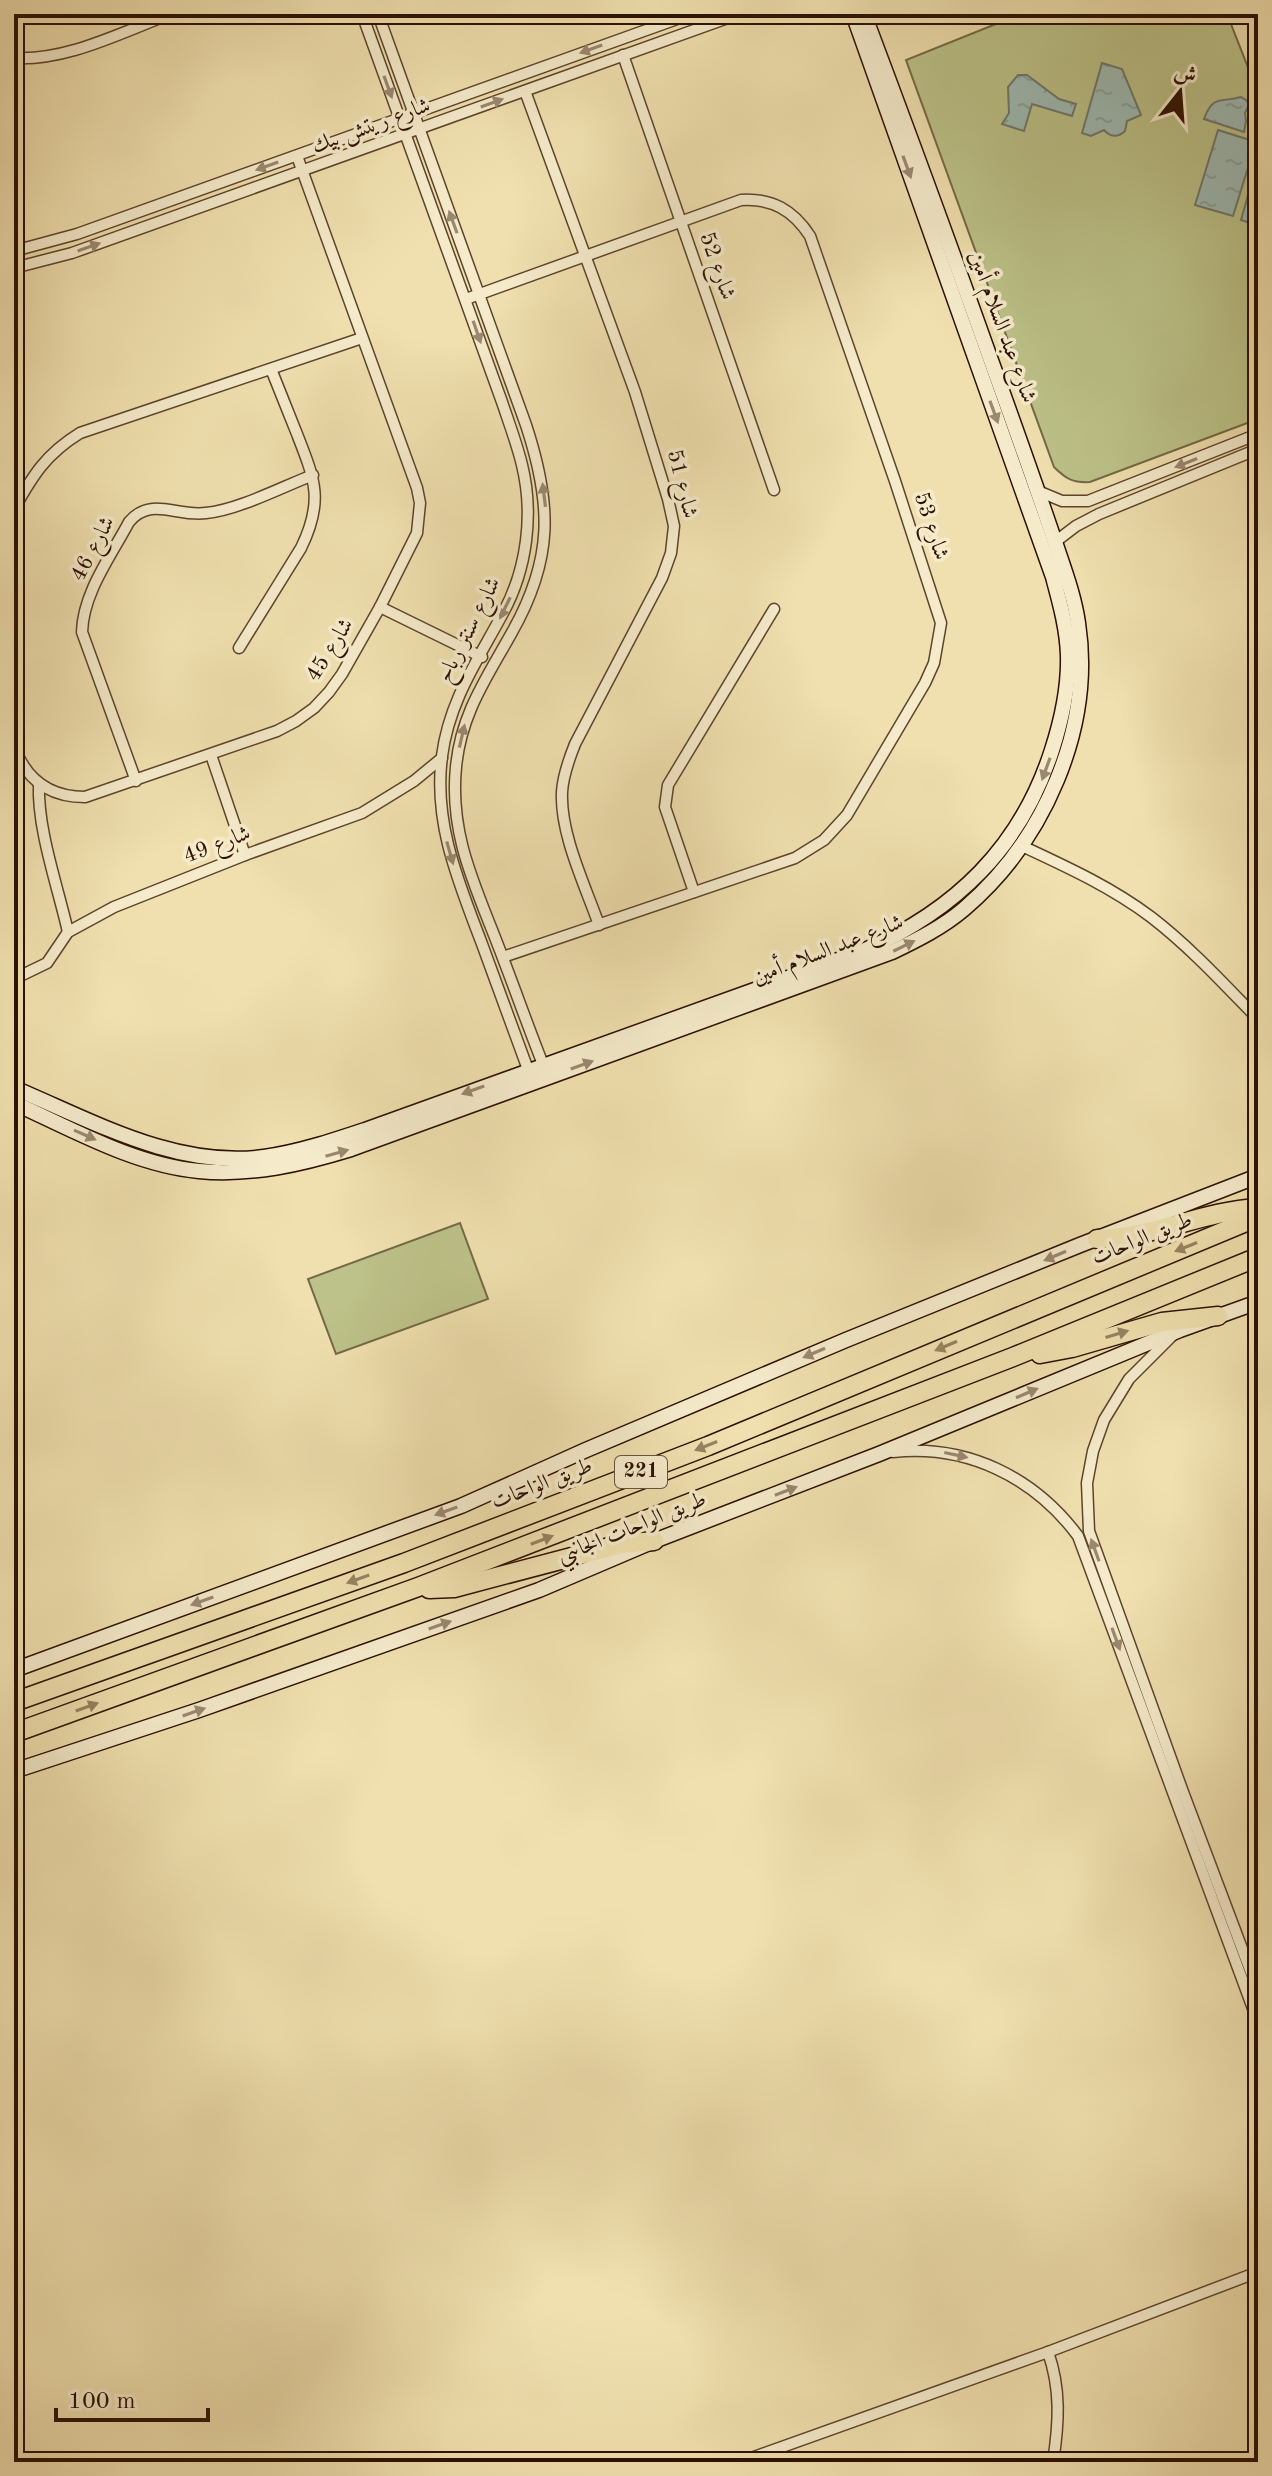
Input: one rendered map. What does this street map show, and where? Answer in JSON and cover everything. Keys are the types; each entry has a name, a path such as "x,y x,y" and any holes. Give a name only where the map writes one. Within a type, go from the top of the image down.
{"highway":[{"path":"1097,1239 1140,1235 1218,1213 1258,1208"},
{"name":"طريق الواحات","path":"14,1702 404,1563 708,1446 1258,1217"},
{"name":"221","path":"14,1733 418,1587 1013,1357 1258,1257"},
{"path":"1013,1357 1053,1352 1152,1324 1218,1316"},
{"path":"418,1587 454,1588 621,1544 654,1541"}],"street":[{"path":"14,58 54,56 158,16 171,14"},
{"name":"شارع سنتر رباح","path":"362,14 466,299 522,464 528,507 520,571 504,611 458,694 442,758 441,799 446,841 530,1076"},
{"name":"شارع سنتر رباح","path":"378,14 538,463 545,511 543,547 534,582 521,614 472,702 465,722 454,787 462,851 546,1071"},
{"name":"شارع ريتش بيك","path":"14,251 77,234 691,14"},
{"name":"شارع عبد السلام أمين","path":"853,14 1024,476 1038,491 1065,627 1068,664 1060,726 1038,790 1014,833 967,887 866,956"},
{"name":"شارع عبد السلام أمين","path":"14,1088 144,1142 191,1155 239,1158 286,1153 546,1071 917,940 962,911 981,894 1022,846 1041,816 1059,773 1072,729 1081,651 1074,599 1048,545 864,14"},
{"name":"شارع ريتش بيك","path":"14,268 72,253 302,172 732,15"},
{"name":"شارع 52","path":"623,55 774,490"},
{"name":"شارع 51","path":"525,91 635,392 674,526 671,553 662,578 566,767 562,791 563,816 599,925"},
{"name":"شارع 45","path":"39,784 53,793 85,797 211,755 296,721 314,708 342,674 417,533 420,503 417,488 297,156"},
{"name":"شارع 53","path":"466,299 741,200 755,199 781,207 810,236 941,623 934,663 925,683 847,815 824,840 795,858 503,957"},
{"path":"14,509 44,461 80,433 362,338"},
{"path":"239,648 309,532 314,514 313,475 271,369"},
{"path":"1038,491 1075,502 1088,501 1258,434"},
{"path":"1048,545 1087,519 1258,449"},
{"name":"شارع 46","path":"136,781 82,632 89,598 129,522 136,513 147,508 189,514 208,513 313,475"},
{"path":"1139,483 1143,495"},
{"path":"380,607 493,663"},
{"path":"694,892 665,807 668,785 774,609"},
{"path":"14,746 20,762 39,784 42,825 68,932"},
{"path":"211,755 245,855"},
{"name":"شارع 49","path":"14,979 47,963 68,932 114,907 362,813 414,781 442,758"},
{"path":"1022,846 1101,884 1152,918 1258,1019"},
{"path":"477,932 491,926"},
{"name":"شارع عبد السلام أمين","path":"14,1103 141,1158 197,1171 227,1172 283,1167 338,1153 530,1076"},
{"path":"14,1670 461,1506 716,1394 1258,1176"},
{"name":"طريق الواحات الجانبي","path":"14,1771 199,1710 539,1590 1180,1330 1258,1302"},
{"path":"1180,1330 1129,1379 1104,1420 1090,1466 1088,1523 1178,1778 1258,1991"},
{"path":"879,1454 940,1452 999,1469 1043,1497 1078,1536 1258,2021"},
{"path":"740,2462 1048,2352 1258,2272"},
{"path":"1048,2352 1059,2407 1053,2462"}],"green space":[{"path":"1021,14 1227,14 1258,93 1258,419 1090,482 1070,479 1054,467 906,60"},
{"path":"460,1223 488,1299 336,1354 308,1279"}],"water":[{"path":"1102,63 1122,69 1141,115 1127,121 1125,131 1117,136 1104,130 1091,136 1082,133"},
{"path":"1018,75 1027,75 1059,99 1076,104 1072,116 1032,104 1024,131 1002,124 1009,113 1008,87"},
{"path":"1241,97 1249,105 1245,113 1244,132 1204,119 1214,103"},
{"path":"1218,130 1256,142 1233,216 1195,205"},
{"path":"1258,167 1257,225 1241,220"}]}
